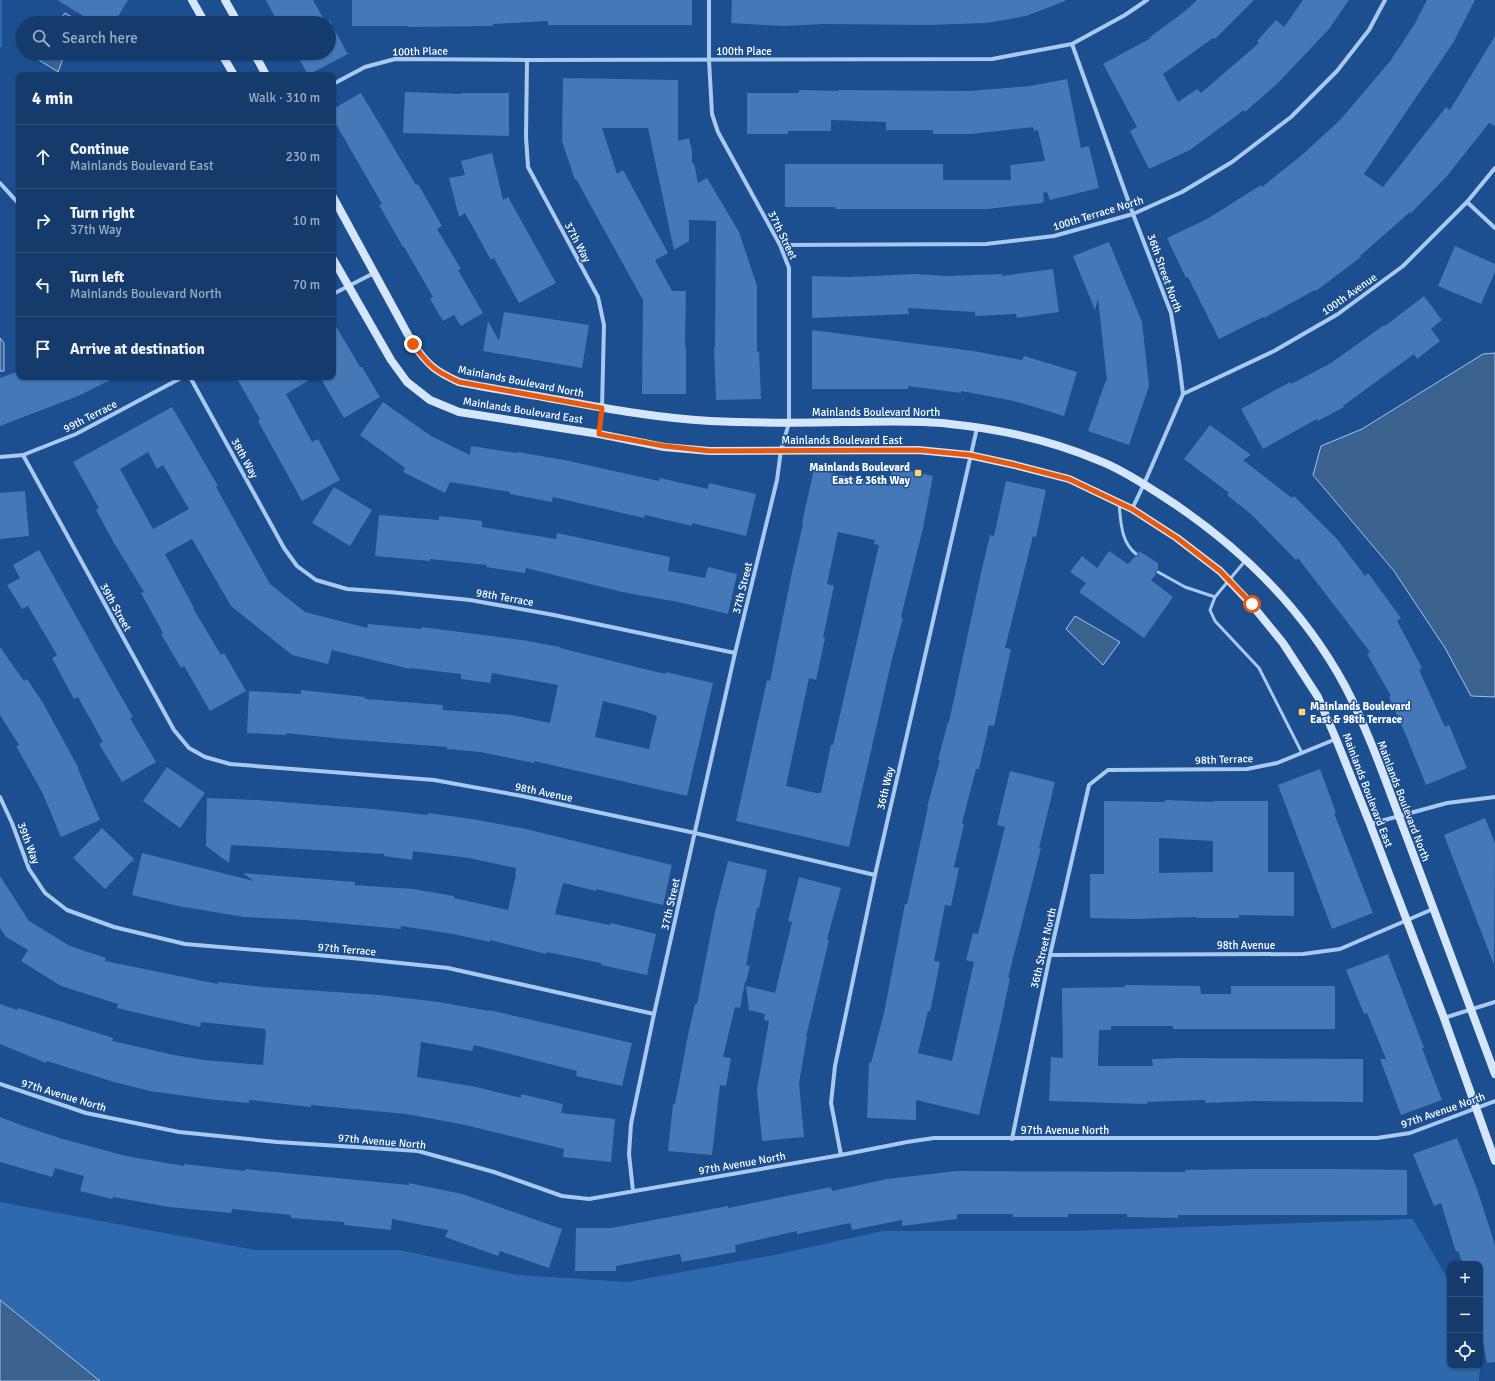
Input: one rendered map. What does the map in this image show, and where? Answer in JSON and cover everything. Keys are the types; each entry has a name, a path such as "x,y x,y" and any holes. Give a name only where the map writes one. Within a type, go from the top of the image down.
{"street":[{"path":"192,0 201,16"},
{"path":"225,0 234,16"},
{"name":"37th Street","path":"633,1191 629,1154 631,1124 695,833 777,480 781,450 789,423 789,268 780,245 718,132 712,114 709,60 709,0"},
{"name":"100th Place","path":"336,82 365,67 395,59 992,59 1072,44 1125,15 1147,0"},
{"name":"100th Terrace North","path":"780,245 986,244 1054,236 1133,214 1182,192 1232,162 1291,117 1337,71 1369,30 1385,0"},
{"name":"36th Street North","path":"1072,44 1133,214 1171,313 1180,362 1183,394 1132,509"},
{"path":"225,60 232,72"},
{"path":"258,60 264,72"},
{"name":"37th Way","path":"527,60 526,137 528,167 598,297 604,325 602,408 599,434"},
{"name":"100th Avenue","path":"1183,394 1274,351 1338,314 1403,266 1467,202 1495,168"},
{"path":"0,183 16,201"},
{"name":"Mainlands Boulevard North","path":"336,202 413,344 426,361 440,373 459,382 602,408 662,417 789,423 922,421 977,428 1050,443 1103,462 1144,484 1191,514 1246,559 1281,594 1316,641 1344,685 1364,726 1399,816 1495,1074"},
{"path":"1467,202 1495,228"},
{"path":"336,265 347,286"},
{"path":"336,292 374,272"},
{"name":"Mainlands Boulevard East","path":"347,286 391,360 407,382 430,400 459,412 599,434 664,446 710,451 918,450 970,455 1069,479 1132,509 1177,538 1220,571 1252,604 1283,643 1318,697 1370,824 1444,1018 1495,1162"},
{"name":"99th Terrace","path":"0,457 23,455 76,434 176,380"},
{"name":"38th Way","path":"192,380 284,548"},
{"name":"36th Way","path":"841,1155 831,1103 835,1066 875,875 977,428"},
{"name":"39th Street","path":"23,455 174,730 189,748 205,757"},
{"name":"98th Terrace","path":"284,548 297,566 316,580 347,589 470,600 554,615 736,653"},
{"name":"98th Terrace","path":"1108,770 1247,769 1277,764 1336,739"},
{"name":"98th Avenue","path":"205,757 230,764 434,780 522,796 695,833 875,875"},
{"name":"36th Street North","path":"1012,1139 1050,955 1089,785 1108,770"},
{"name":"39th Way","path":"0,797 12,823 29,869 45,893"},
{"path":"1370,824 1447,803 1495,797"},
{"name":"97th Terrace","path":"45,893 66,910 114,927 185,944 352,958 448,968 654,1014"},
{"name":"98th Avenue","path":"1050,955 1303,954 1340,949 1433,909"},
{"path":"1444,1018 1495,1002"},
{"name":"97th Avenue North","path":"0,1084 86,1113 179,1132 277,1142 418,1151 494,1172 562,1196 589,1199 934,1138 1377,1138 1410,1133 1495,1101"}],"lane":[{"path":"1119,502 1122,532 1130,549 1136,554"},
{"path":"1246,559 1215,597 1210,610 1215,621 1259,668 1302,753"},
{"path":"1158,572 1185,587 1215,597"}],"shaded area":[{"path":"0,0 2,0 2,47 0,47"},
{"path":"65,13 70,16 63,16"},
{"path":"39,60 62,60 58,72"},
{"path":"0,338 4,343 4,371 0,371"},
{"path":"1495,353 1495,697 1471,696 1445,648 1394,571 1313,475 1321,446 1362,429 1483,354"},
{"path":"1075,616 1120,642 1103,665 1066,629"},
{"path":"0,1202 255,1250 399,1250 518,1275 628,1282 779,1254 883,1231 1071,1231 1413,1219 1447,1278 1447,1369 1480,1369 1479,1381 0,1381"},
{"path":"0,1300 100,1381 0,1381"}],"building":[{"path":"57,0 128,0 118,16 83,16"},
{"path":"266,0 313,0 322,16 274,16"},
{"path":"352,0 692,0 692,25 548,25 548,21 493,24 493,26 352,26"},
{"path":"732,0 1065,1 1026,16 986,23 927,25 824,24 782,26 731,23"},
{"path":"1197,0 1254,0 1215,39 1213,38 1163,74 1178,102 1197,89 1201,93 1259,43 1257,41 1276,20 1284,27 1303,0 1349,0 1329,29 1278,83 1245,112 1244,110 1190,150 1149,169 1130,131 1137,127 1103,64 1151,38 1150,37 1184,12"},
{"path":"1427,0 1475,0 1453,43 1364,174 1383,187 1446,107 1450,110 1495,36 1495,126 1489,123 1447,176 1411,213 1410,212 1360,256 1361,257 1316,291 1315,290 1264,318 1263,317 1219,339 1188,277 1186,278 1167,238 1207,219 1261,185 1262,187 1302,155 1340,120 1391,60 1414,25"},
{"path":"336,32 347,53 350,53 314,72 306,72 300,60 336,60"},
{"path":"563,78 678,80 678,141 689,138 692,151 692,163 694,163 698,183 707,178 739,232 757,286 757,352 759,351 761,399 716,400 714,347 716,221 689,220 689,241 674,250 648,128 602,128 617,174 623,170 668,253 655,260 672,291 686,291 686,394 642,394 643,300 576,179 575,180 562,141"},
{"path":"1067,79 1081,148 1089,146 1099,188 1050,200 1047,192 1043,193 1044,201 1042,203 987,209 835,209 835,207 785,207 785,164 943,164 943,180 1011,180 1010,165 1045,161 1038,130 1034,131 1033,127 971,134 933,134 933,130 886,130 886,122 831,120 831,131 788,131 788,134 747,134 747,93 799,93 799,90 970,91 1030,86"},
{"path":"405,92 462,94 509,93 509,136 403,133"},
{"path":"361,93 416,185 418,184 442,226 437,229 461,269 458,270 483,313 461,326 454,315 443,321 430,299 433,297 379,205 382,204 336,124 336,107"},
{"path":"492,153 503,200 508,197 556,283 519,303 494,258 491,260 465,213 459,217 449,178 465,175 461,161"},
{"path":"1109,242 1142,322 1149,386 1129,445 1088,431 1106,380 1107,381 1098,298 1095,310 1073,256"},
{"path":"1455,246 1495,264 1495,272 1481,304 1438,286"},
{"path":"1053,269 1059,312 1017,318 1016,314 975,316 975,312 908,308 909,314 812,318 812,276 850,277 916,274 946,276 1002,274 1002,276"},
{"path":"1424,296 1442,320 1431,329 1440,341 1417,359 1414,354 1343,406 1344,407 1318,421 1317,419 1263,449 1241,409 1290,382 1291,384 1331,363 1384,325 1385,326"},
{"path":"504,312 589,325 582,368 483,351 488,321 499,341"},
{"path":"336,326 380,397 344,418 322,380 336,380"},
{"path":"812,330 973,351 1022,360 1024,356 1077,372 1064,416 1014,401 961,391 961,393 908,386 908,389 812,389"},
{"path":"16,372 16,380 110,380 78,396 0,426 0,378"},
{"path":"238,380 309,380 286,394 312,442 318,439 340,480 302,501 258,421 260,419"},
{"path":"383,402 431,436 470,455 471,446 518,452 569,461 659,481 660,478 708,489 709,483 756,494 746,536 692,523 692,526 645,515 644,518 553,497 552,502 510,494 510,492 450,482 445,493 403,472 405,468 360,435"},
{"path":"172,407 218,486 216,487 270,584 305,612 367,628 368,624 422,629 422,627 522,640 560,647 665,674 666,672 713,683 687,796 534,761 534,763 480,752 447,749 447,747 286,733 286,735 247,733 249,691 301,694 301,690 365,697 365,699 443,705 443,710 512,715 550,723 558,685 492,673 490,683 461,679 461,674 410,669 332,650 328,664 292,655 231,606 192,539 165,554 193,608 221,655 224,653 246,691 210,711 184,666 181,668 161,634 163,633 141,593 144,592 114,543 96,510 99,508 73,462","holes":["148,452 157,469 163,465 189,509 153,529 120,469","603,701 657,716 649,749 595,737"]},
{"path":"1210,425 1251,455 1243,460 1292,498 1294,496 1337,539 1365,576 1368,573 1401,618 1397,621 1422,668 1419,670 1445,727 1449,725 1467,768 1426,785 1389,697 1391,696 1367,654 1370,652 1298,558 1296,560 1252,515 1227,495 1229,493 1184,459"},
{"path":"893,467 933,476 923,528 901,617 903,618 892,659 849,847 736,821 767,680 770,681 814,469 889,486","holes":["838,532 875,540 874,544 879,545 821,793 786,786 809,678 816,680 825,638 823,637 834,586 827,584"]},
{"path":"1006,481 1046,490 1036,537 1033,536 1005,648 1011,649 994,726 989,725 979,769 976,769 962,823 964,824 954,867 959,868 951,906 945,905 934,961 940,962 930,1012 928,1011 918,1053 952,1061 974,962 966,960 973,933 978,934 1005,827 997,825 1010,771 1055,782 1039,848 1041,848 1008,978 1010,978 1000,1026 979,1115 916,1100 916,1120 867,1118 869,1063 871,1063 884,1013 905,904 907,904 927,807 949,722 981,573 990,535 994,536"},
{"path":"334,487 372,510 350,546 312,523"},
{"path":"25,491 29,536 0,539 0,493"},
{"path":"379,515 439,520 439,516 482,521 482,527 556,539 557,533 670,557 668,571 705,578 708,567 737,574 728,614 678,602 622,592 526,568 525,573 486,567 487,565 430,559 430,561 375,556"},
{"path":"39,550 133,717 130,718 156,762 122,782 99,744 103,742 78,697 74,699 52,658 57,655 28,606 22,609 7,585 20,578 13,565"},
{"path":"1109,551 1128,564 1138,556 1139,551 1158,563 1158,569 1155,572 1156,574 1151,580 1173,597 1144,638 1079,592 1086,583 1070,572 1082,556 1097,568"},
{"path":"0,647 24,681 27,679 43,703 79,769 100,820 61,837 42,792 16,746 19,745 0,715"},
{"path":"167,767 205,793 180,828 143,801"},
{"path":"1320,769 1336,813 1334,813 1373,913 1332,929 1278,785"},
{"path":"207,798 257,800 428,815 428,813 472,819 526,829 672,865 663,905 596,889 596,891 563,883 555,914 610,925 611,923 656,934 647,975 601,965 601,963 547,952 546,954 490,940 490,942 453,934 401,926 401,929 304,920 244,917 178,906 132,895 142,853 254,881 243,873 355,882 354,885 413,889 454,896 454,898 508,910 516,868 469,858 413,851 412,860 384,856 384,854 231,845 229,863 206,846"},
{"path":"1165,800 1213,802 1268,801 1268,872 1294,872 1294,916 1239,915 1239,918 1090,918 1090,874 1104,874 1104,801 1165,802","holes":["1159,838 1213,841 1213,872 1159,873"]},
{"path":"1485,818 1495,843 1494,965 1444,835"},
{"path":"102,828 134,859 105,889 73,858"},
{"path":"728,861 767,870 759,908 757,908 746,965 750,966 740,1008 735,1007 723,1057 731,1058 726,1086 720,1085 712,1155 668,1151 673,1104 675,1104 688,1035 695,1004 697,1004 715,912"},
{"path":"0,876 29,921 70,946 106,958 105,961 218,984 218,982 262,987 379,995 439,1002 489,1010 632,1043 622,1086 576,1076 577,1071 474,1045 472,1051 421,1042 417,1077 476,1087 521,1098 521,1094 563,1104 561,1113 615,1119 611,1162 563,1157 564,1149 461,1124 406,1114 311,1105 311,1107 249,1100 249,1103 150,1091 114,1082 47,1061 46,1063 0,1044 0,1004 17,1010 18,1008 113,1038 112,1041 204,1060 263,1065 266,1031 265,1029 201,1022 200,1027 117,1008 118,1004 61,986 21,961 28,950 6,937 0,928"},
{"path":"799,877 841,888 827,939 829,940 806,1037 799,1083 804,1137 762,1141 757,1089 769,1021 764,1020 765,1014 749,1010 746,986 775,993 792,922 788,921"},
{"path":"1388,954 1442,1100 1401,1115 1380,1059 1386,1059 1367,1013 1364,1014 1346,970"},
{"path":"1125,985 1200,986 1201,994 1231,994 1231,986 1335,986 1335,1029 1173,1029 1173,1026 1111,1026 1111,1030 1099,1030 1098,1066 1153,1066 1152,1059 1179,1058 1363,1059 1363,1102 1256,1101 1205,1103 1205,1100 1147,1102 1147,1104 1049,1101 1051,1057 1063,1058 1062,988 1125,987"},
{"path":"0,1117 63,1139 126,1156 184,1166 184,1164 245,1171 245,1169 409,1185 409,1183 462,1194 562,1229 549,1268 500,1251 498,1256 445,1237 448,1230 392,1219 391,1230 344,1225 344,1222 291,1218 291,1215 232,1209 231,1213 169,1207 113,1197 112,1199 80,1191 84,1176 55,1168 52,1177 0,1162"},
{"path":"1457,1138 1477,1189 1495,1245 1495,1362 1487,1363 1483,1342 1483,1261 1462,1261 1458,1251 1456,1252 1441,1203 1434,1206 1413,1154"},
{"path":"1185,1170 1407,1170 1407,1215 1178,1215 1178,1218 1127,1217 1127,1214 1068,1214 1068,1217 1013,1217 1013,1214 957,1214 957,1219 902,1226 902,1220 852,1230 850,1223 797,1234 797,1231 735,1245 736,1252 682,1262 680,1254 616,1266 616,1271 575,1271 576,1228 611,1228 728,1206 728,1208 831,1187 832,1191 887,1179 957,1171 1185,1172"}],"place":[{"name":"Mainlands Boulevard East & 36th Way","path":"918,473"},
{"name":"Mainlands Boulevard East & 98th Terrace","path":"1302,712"}],"route":[{"path":"413,344 426,361 440,373 459,382 602,408 599,434 664,446 710,451 918,450 970,455 1069,479 1132,509 1177,538 1220,571 1252,604"}]}
